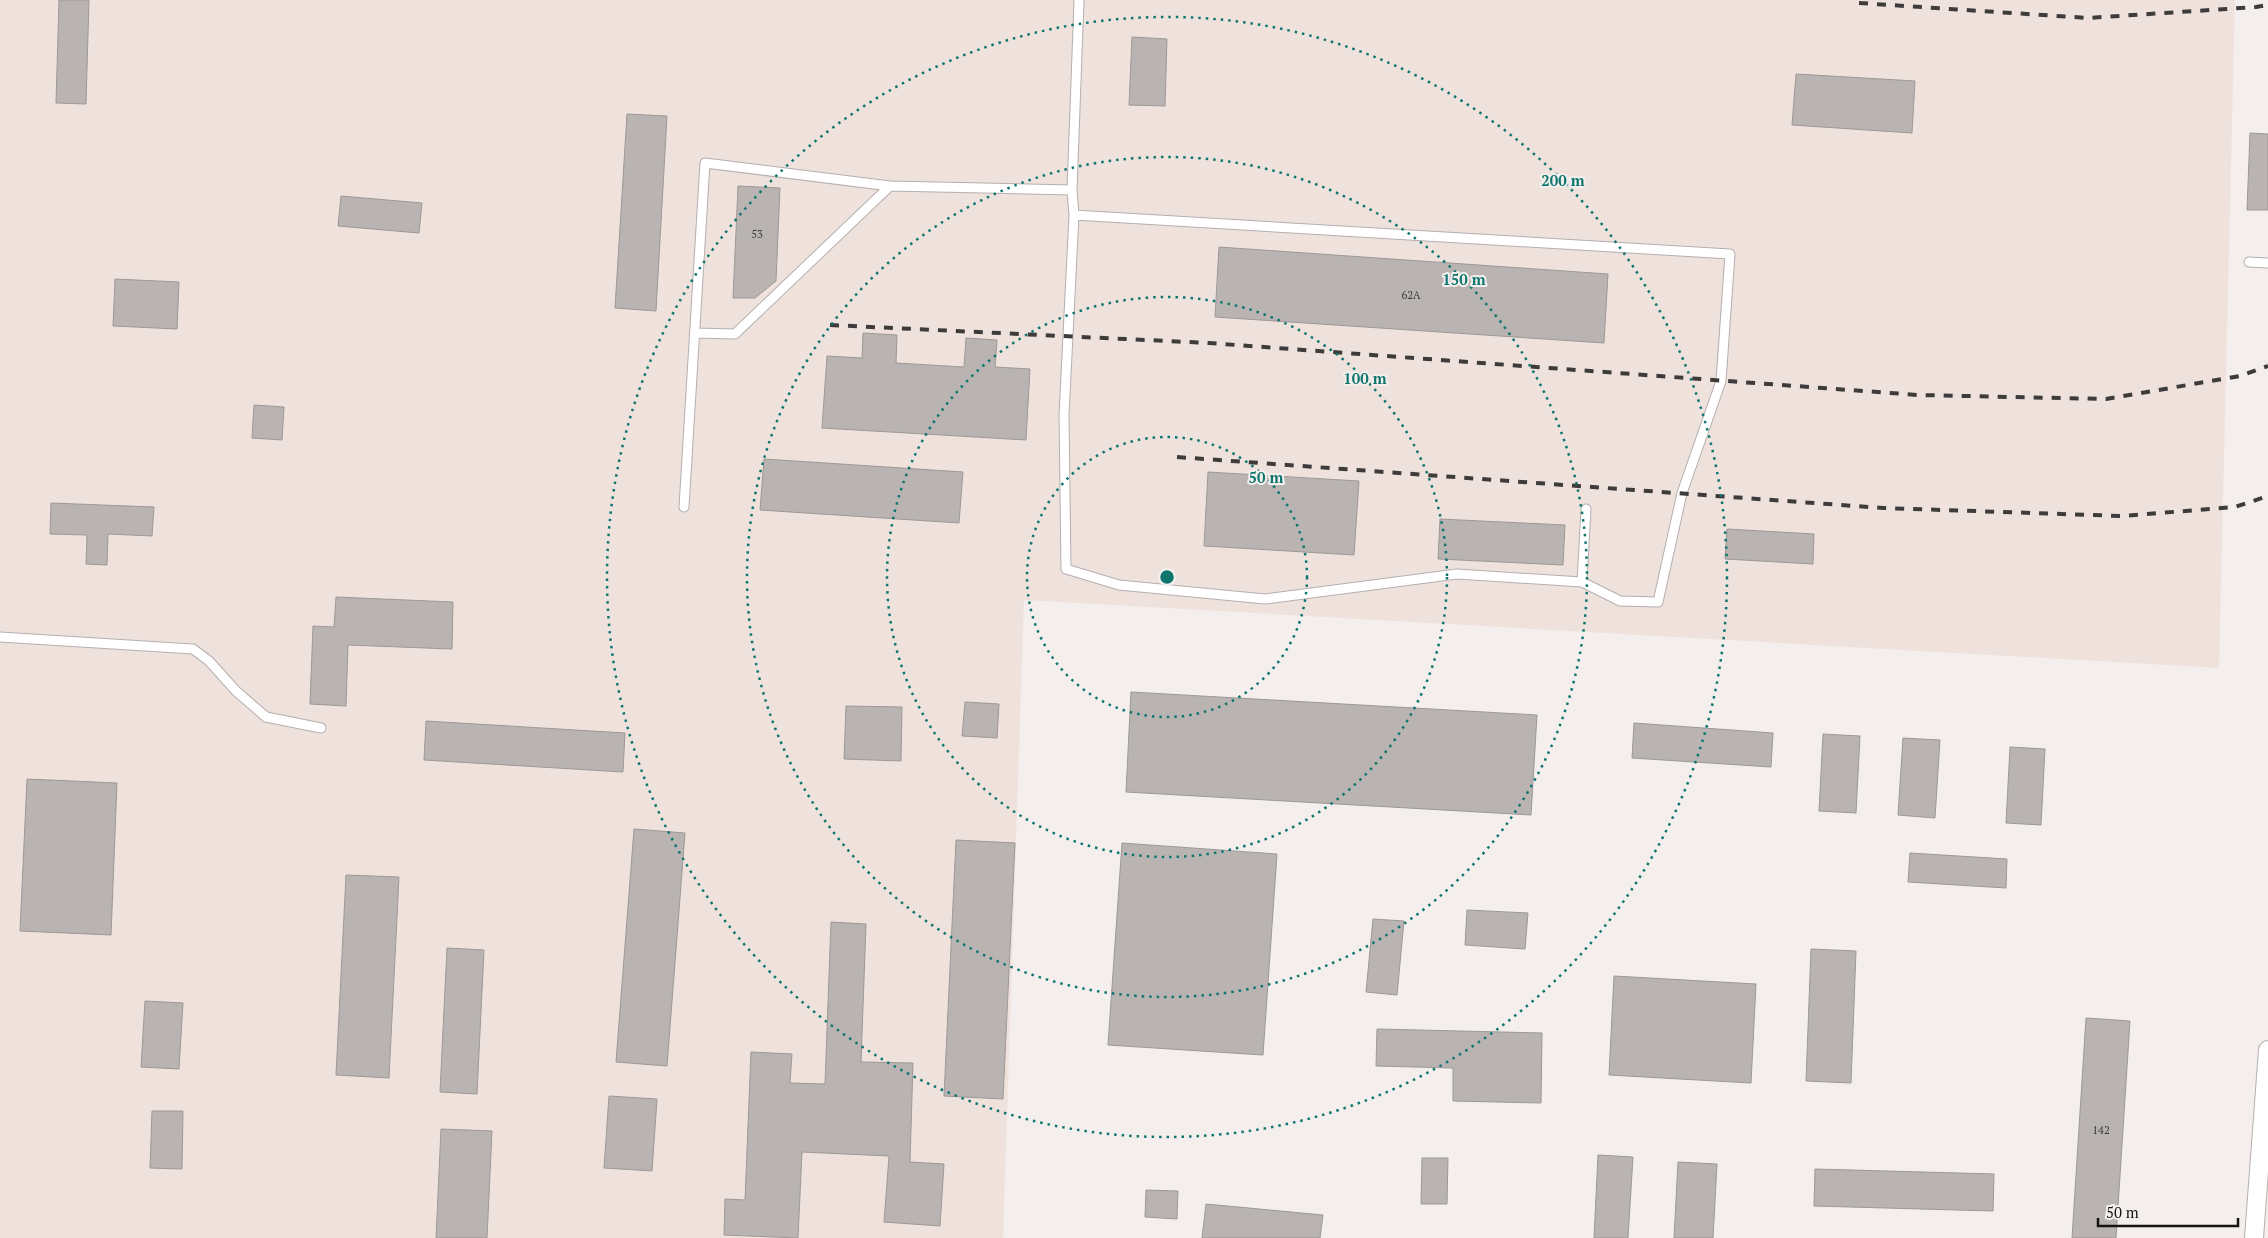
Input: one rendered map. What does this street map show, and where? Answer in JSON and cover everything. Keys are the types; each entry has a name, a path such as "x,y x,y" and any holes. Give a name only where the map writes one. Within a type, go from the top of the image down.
{"street":[{"path":"2254,1238 2268,1050"}],"lane":[{"path":"1074,215 1730,254 1721,381 1682,493 1658,602 1620,601 1582,582 1457,574 1265,599 1119,585 1066,569 1064,415 1074,215 1072,190 1079,0"},
{"path":"684,507 705,163 890,186 1072,190"},
{"path":"695,333 735,334 890,186"},
{"path":"2249,262 2268,263"},
{"path":"1582,582 1586,509"},
{"path":"0,637 193,649 209,661 236,691 266,717 322,728"}],"shaded area":[{"path":"0,0 2235,0 2219,668 1024,600 1003,1238 0,1238"}],"building":[{"path":"59,0 89,0 86,104 56,103"},
{"path":"1132,37 1167,39 1165,106 1129,105"},
{"path":"1796,74 1915,81 1912,133 1792,125"},
{"path":"627,114 667,116 656,311 615,308"},
{"path":"2250,133 2268,134 2268,210 2247,210"},
{"path":"738,186 780,188 776,281 755,298 733,298"},
{"path":"341,196 422,203 419,233 338,226"},
{"path":"1219,247 1608,274 1604,343 1215,317"},
{"path":"115,279 179,282 177,329 113,326"},
{"path":"863,333 897,335 896,363 964,367 966,338 997,340 995,367 1030,369 1026,440 822,428 827,356 862,358"},
{"path":"254,405 284,407 282,440 252,438"},
{"path":"764,459 963,472 959,523 760,510"},
{"path":"1208,472 1359,481 1354,555 1204,546"},
{"path":"51,503 154,507 152,536 108,534 107,565 86,564 87,535 50,534"},
{"path":"1440,519 1565,525 1563,565 1438,559"},
{"path":"1727,529 1814,534 1813,564 1725,559"},
{"path":"336,597 453,602 452,649 348,645 346,706 310,704 313,626 334,627"},
{"path":"1131,692 1537,715 1531,815 1126,792"},
{"path":"965,702 999,704 997,738 962,736"},
{"path":"846,706 902,707 901,761 844,759"},
{"path":"426,721 625,733 623,772 424,760"},
{"path":"1634,723 1773,733 1771,767 1632,758"},
{"path":"1823,734 1860,736 1856,813 1819,811"},
{"path":"1903,738 1940,740 1935,818 1898,815"},
{"path":"2010,747 2045,749 2041,825 2006,823"},
{"path":"27,779 117,783 111,935 20,931"},
{"path":"634,829 685,833 667,1066 616,1062"},
{"path":"956,840 1015,843 1003,1099 944,1096"},
{"path":"1122,843 1277,854 1263,1055 1108,1045"},
{"path":"1910,853 2007,859 2006,888 1908,882"},
{"path":"346,875 399,877 389,1078 336,1075"},
{"path":"1467,910 1528,913 1525,949 1465,945"},
{"path":"1373,919 1404,921 1397,995 1366,992"},
{"path":"831,922 866,924 861,1062 913,1063 910,1162 944,1164 940,1226 884,1222 889,1156 802,1152 798,1238 724,1235 725,1199 745,1200 751,1052 792,1054 790,1083 825,1084"},
{"path":"447,948 484,950 477,1094 440,1092"},
{"path":"1811,949 1856,951 1851,1083 1806,1081"},
{"path":"1614,976 1756,984 1751,1083 1609,1075"},
{"path":"145,1001 183,1003 179,1069 141,1067"},
{"path":"2086,1018 2130,1021 2116,1238 2072,1238"},
{"path":"1377,1029 1542,1033 1541,1103 1453,1101 1453,1068 1376,1066"},
{"path":"609,1096 657,1099 652,1171 604,1168"},
{"path":"152,1111 183,1111 182,1169 150,1168"},
{"path":"441,1129 492,1131 487,1238 436,1238"},
{"path":"1598,1155 1633,1157 1628,1238 1594,1238"},
{"path":"1422,1158 1448,1158 1447,1204 1421,1204"},
{"path":"1678,1162 1717,1164 1713,1238 1674,1238"},
{"path":"1815,1169 1994,1174 1993,1211 1814,1206"},
{"path":"1146,1190 1178,1191 1177,1219 1145,1217"},
{"path":"1206,1204 1323,1215 1320,1238 1202,1238"}],"railway":[{"path":"1859,3 2088,18 2268,5"},
{"path":"830,325 1209,343 1918,395 2106,399 2240,376 2268,366"},
{"path":"1177,457 1883,508 2122,516 2235,507 2268,496"}]}
